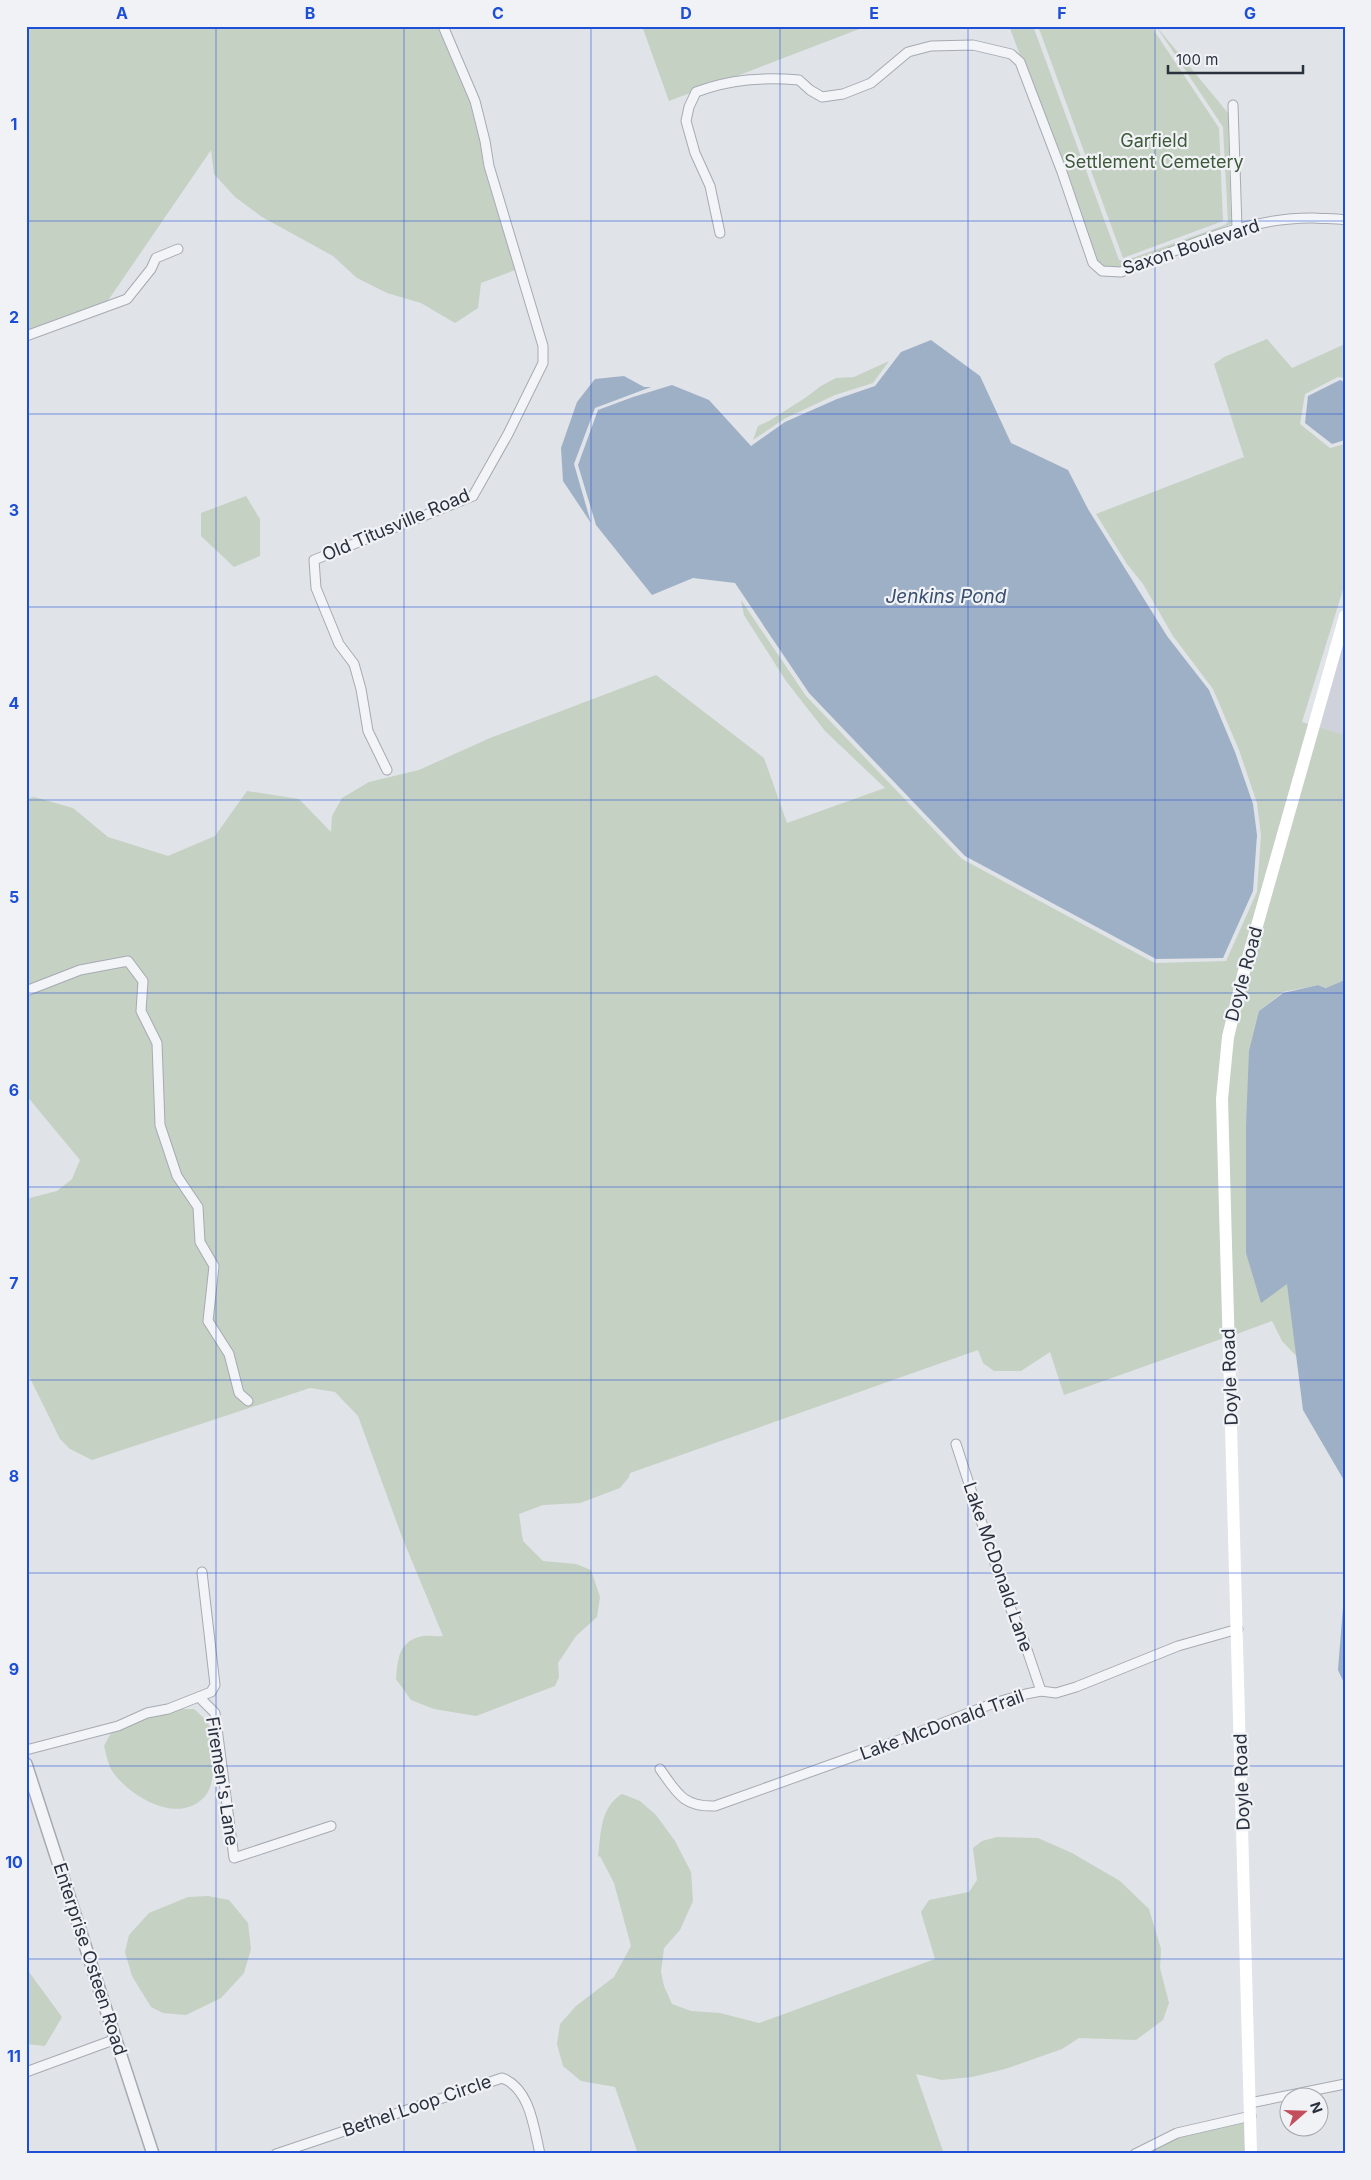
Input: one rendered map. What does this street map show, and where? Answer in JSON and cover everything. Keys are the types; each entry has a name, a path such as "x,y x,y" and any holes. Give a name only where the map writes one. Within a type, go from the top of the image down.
{"main road":[{"name":"Doyle Road","path":"1251,2154 1222,1099 1228,1037 1243,975 1345,616"}],"street":[{"name":"Old Titusville Road","path":"387,770 368,731 361,689 354,664 339,644 316,588 314,560 473,496 508,434 542,363 543,346 489,166 485,140 475,102 443,26"},
{"name":"Saxon Boulevard","path":"720,233 710,186 695,153 686,121 689,107 696,92 712,86 764,78 799,80 810,90 822,97 843,94 871,83 908,52 931,46 973,45 1011,54 1020,62 1062,172 1093,263 1102,271 1120,272 1237,228 1272,220 1307,218 1345,220"},
{"path":"1233,105 1237,228"},
{"path":"26,336 127,299 156,258 178,249"},
{"path":"26,991 80,970 128,961 142,981 141,1011 157,1043 160,1125 177,1176 198,1207 200,1242 214,1266 208,1321 229,1354 239,1393 248,1401"},
{"name":"Lake McDonald Lane","path":"956,1444 1007,1600 1023,1638 1040,1691"},
{"name":"Firemen's Lane","path":"26,1750 118,1726 147,1713 168,1708 211,1692 215,1685 202,1572"},
{"name":"Lake McDonald Trail","path":"660,1769 685,1801 694,1805 715,1806 894,1742 994,1703 1040,1691 1056,1693 1076,1688 1178,1646 1238,1629"},
{"name":"Firemen's Lane","path":"199,1697 215,1713 234,1858 331,1826"},
{"name":"Enterprise Osteen Road","path":"26,1764 153,2154"},
{"path":"26,2072 116,2039"},
{"name":"Bethel Loop Circle","path":"276,2154 502,2078 510,2081 521,2091 540,2154"},
{"path":"1250,2103 1345,2084"},
{"path":"1135,2154 1177,2133 1250,2116"}],"shaded area":[{"path":"1345,634 1345,735 1318,727"}],"green space":[{"path":"26,26 437,26 470,103 480,142 484,168 515,270 481,283 478,308 455,323 421,303 387,293 357,278 333,256 262,217 235,197 214,174 211,150 107,302 26,331"},
{"path":"642,26 867,26 729,79 695,88 690,93 669,101"},
{"path":"1009,26 1033,26 1119,260 1124,261 1225,225 1228,222 1223,127 1156,26 1228,113 1231,224 1120,267 1105,267 1097,260 1067,170 1025,60 1020,55"},
{"name":"Garfield Settlement Cemetery","path":"1038,26 1151,26 1219,128 1223,221 1123,258"},
{"path":"1267,339 1292,368 1345,344 1345,378 1338,377 1305,394 1300,424 1330,448 1345,444 1345,583 1302,722 1309,724 1222,1037 1224,1338 1064,1395 1050,1352 1021,1371 994,1371 983,1363 978,1350 630,1473 620,1488 580,1503 543,1505 519,1514 523,1541 543,1561 576,1564 591,1570 600,1597 597,1617 576,1636 558,1663 559,1677 555,1686 476,1716 434,1709 411,1700 396,1679 401,1652 409,1642 423,1636 443,1636 402,1537 358,1416 335,1392 310,1388 92,1460 70,1449 60,1439 26,1370 26,1199 57,1191 72,1179 80,1160 26,1095 26,799 34,797 73,808 108,837 168,856 215,836 247,791 299,799 331,832 332,816 342,798 369,782 419,770 490,738 656,675 764,758 787,823 885,788 825,731 786,681 744,615 741,600 806,696 962,859 1156,963 1226,961 1257,892 1261,835 1257,803 1239,750 1213,689 1173,636 1143,584 1127,564 1096,514 1244,457 1214,364 1224,357"},
{"path":"889,361 873,383 835,395 784,419 753,440 758,426 769,421 821,386 836,378 854,377"},
{"path":"246,496 260,519 260,556 234,567 201,536 201,513"},
{"path":"1318,727 1345,735 1345,993 1318,985 1283,992 1259,1011 1246,1125 1246,1253 1278,1289 1293,1279 1303,1363 1282,1341 1272,1321 1234,1335 1227,1099 1233,1038 1248,976"},
{"path":"177,1709 194,1709 208,1724 213,1739 214,1764 212,1781 206,1795 195,1804 183,1808 170,1808 156,1805 143,1798 120,1781 112,1771 104,1746 113,1729"},
{"path":"622,1794 640,1801 656,1815 675,1841 691,1872 693,1901 680,1930 664,1948 661,1972 664,1986 672,2004 691,2011 720,2013 759,2023 935,1959 921,1912 929,1900 969,1892 977,1880 973,1848 982,1841 997,1837 1038,1838 1072,1853 1120,1881 1149,1909 1161,1949 1160,1968 1169,2003 1163,2020 1136,2040 1079,2038 1062,2049 1005,2069 972,2077 942,2080 916,2074 944,2154 638,2154 615,2087 581,2081 563,2066 557,2044 560,2024 576,2006 614,1977 631,1946 614,1883 600,1856 598,1857 601,1830 609,1806"},
{"path":"208,1896 229,1900 248,1923 251,1949 244,1973 221,1998 186,2015 163,2013 151,2007 132,1976 125,1952 129,1935 149,1913 188,1897"},
{"path":"26,1968 62,2017 45,2046 26,2044"},
{"path":"1244,2123 1245,2154 1145,2154 1178,2138"}],"water":[{"name":"Jenkins Pond","path":"931,340 980,376 1011,443 1068,470 1088,509 1167,636 1209,690 1235,752 1253,804 1257,835 1253,891 1223,958 1156,959 965,856 809,693 735,583 693,578 652,595 596,525 578,465 598,410 672,385 709,400 751,446 785,422 837,399 875,386 901,352"},
{"path":"624,376 644,387 651,387 595,408 574,464 591,523 563,481 561,448 577,402 595,379"},
{"path":"1340,380 1345,382 1345,440 1332,444 1305,423 1308,396"},
{"path":"1345,980 1345,1482 1303,1410 1287,1284 1261,1303 1246,1253 1246,1125 1249,1051 1259,1011 1283,993 1318,985 1326,988"},
{"path":"1345,1581 1345,1685 1338,1670"}]}
